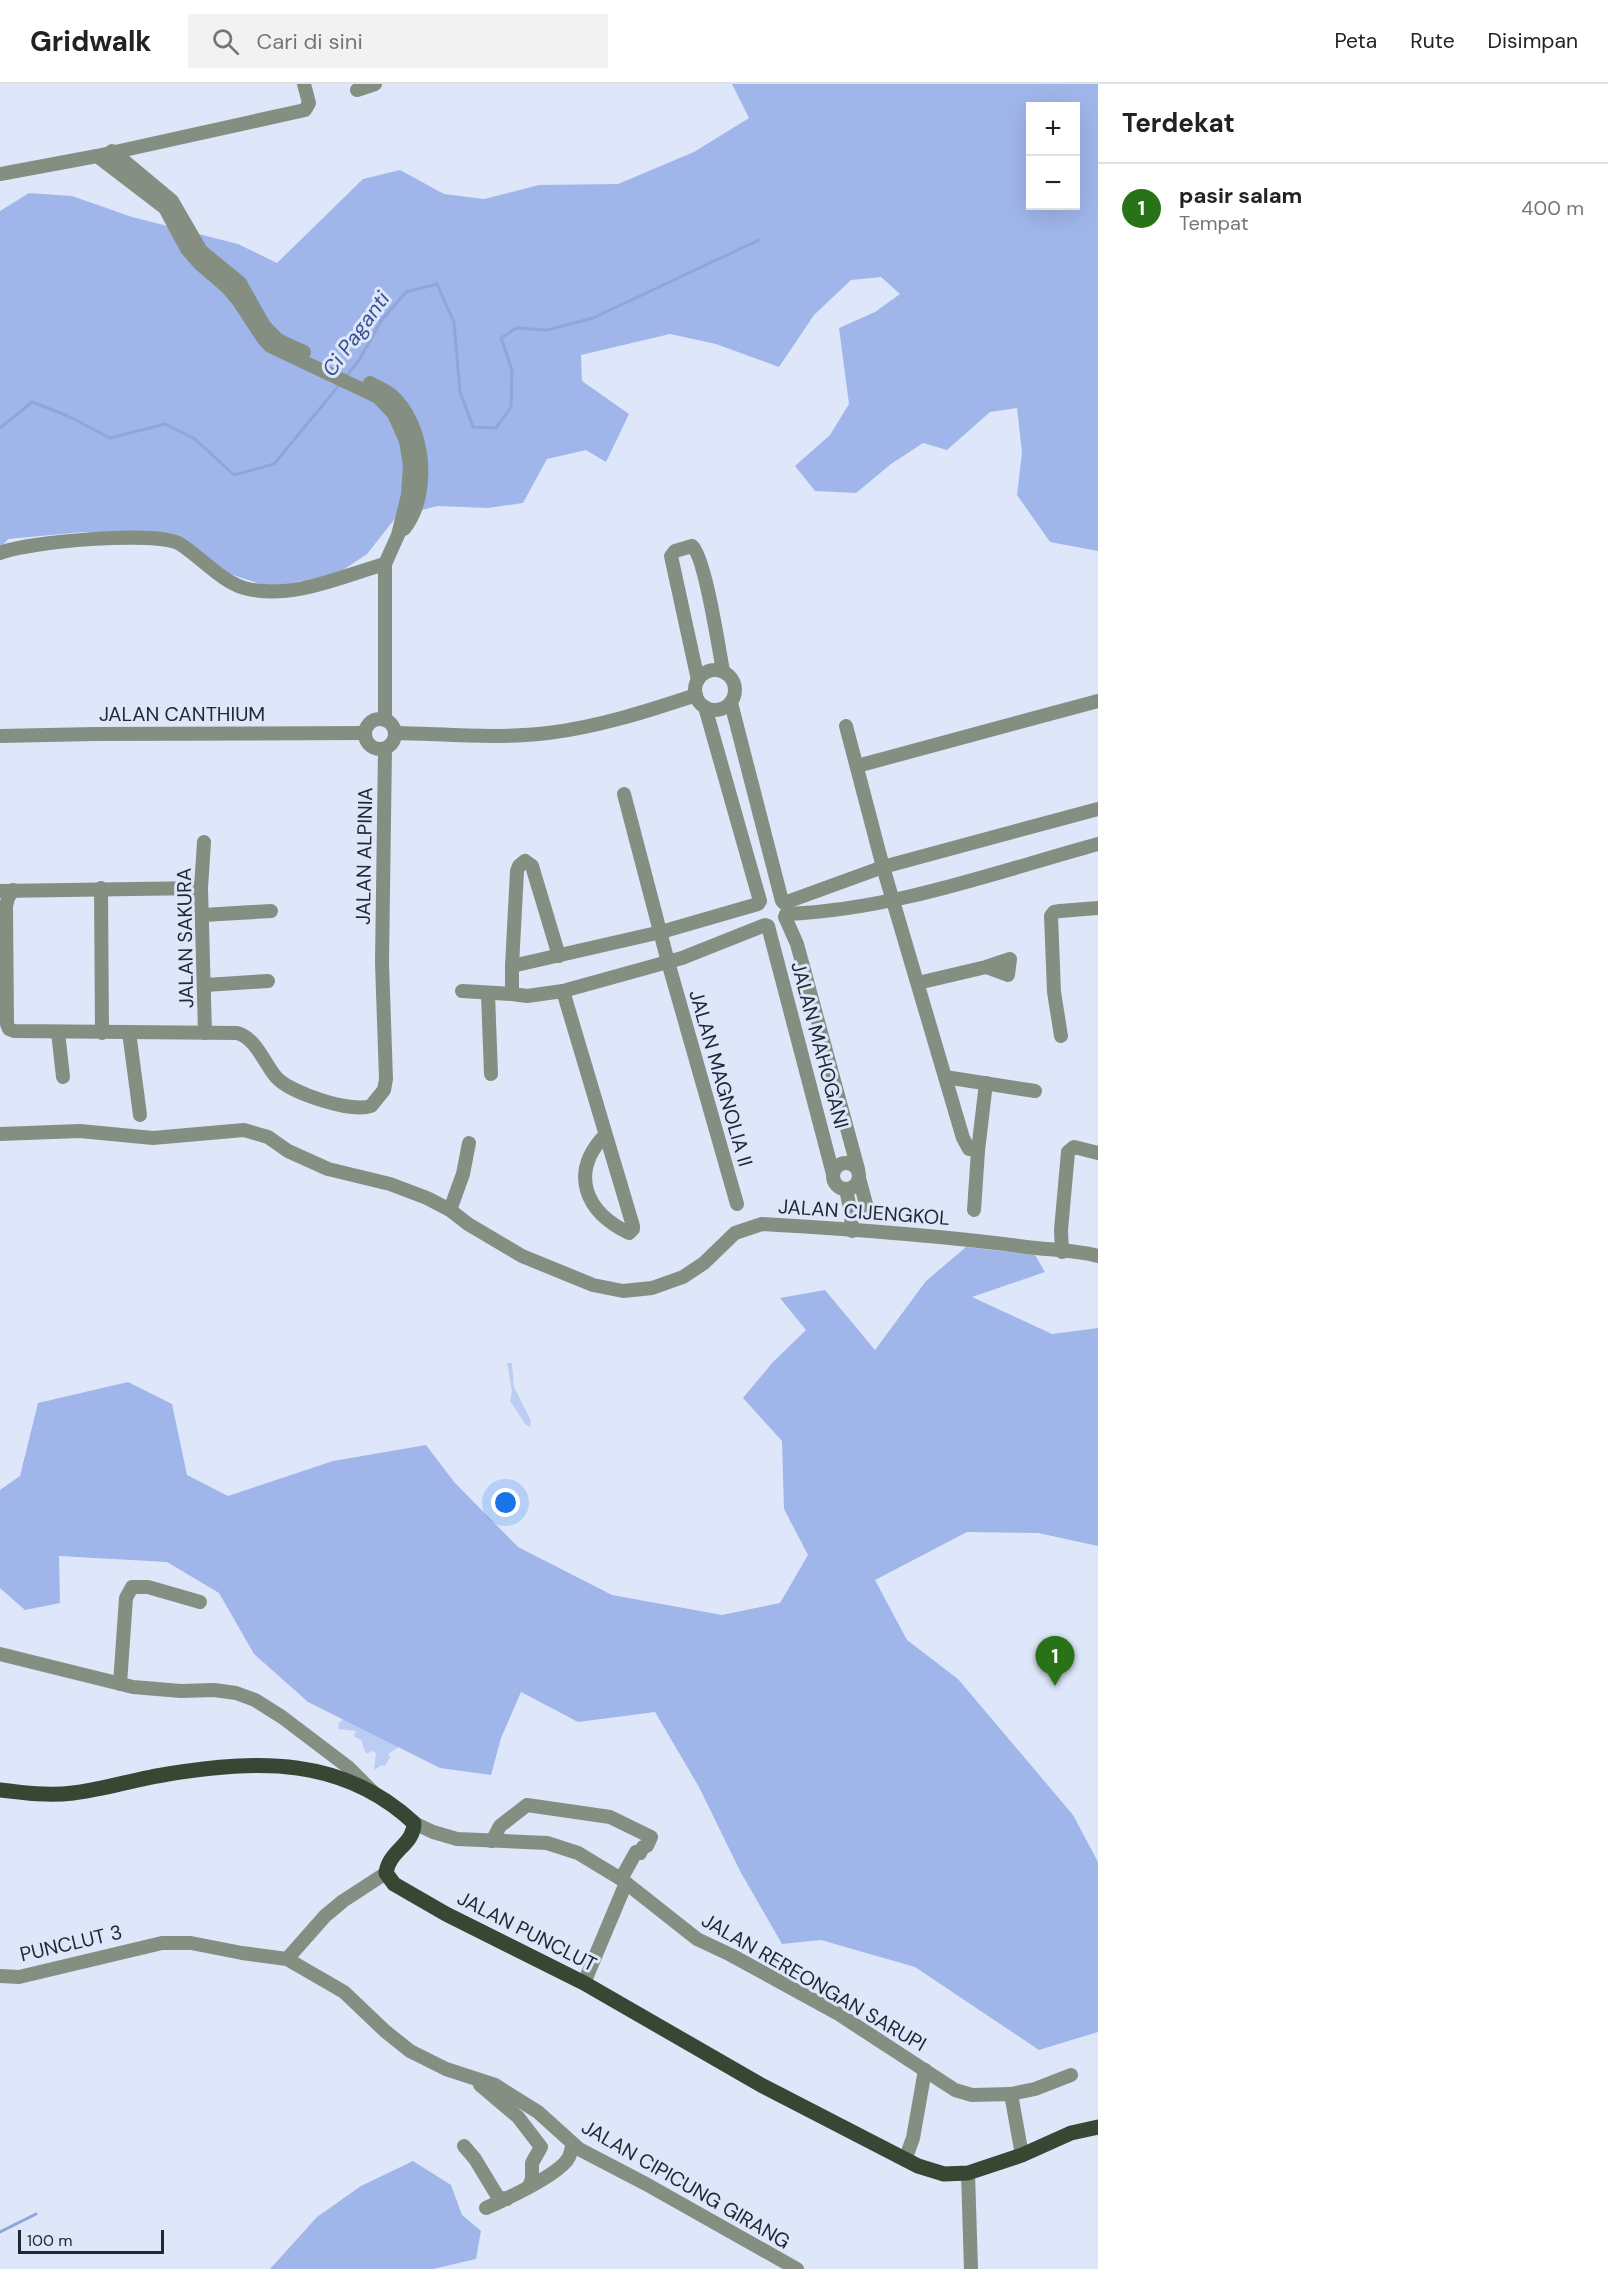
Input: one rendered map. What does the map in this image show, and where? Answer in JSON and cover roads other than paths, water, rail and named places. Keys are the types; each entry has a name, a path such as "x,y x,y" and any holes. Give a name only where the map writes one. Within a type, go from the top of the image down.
{"main road":[{"path":"0,1790 37,1794 73,1793 168,1774 254,1764 288,1766 350,1781 399,1809 414,1822 414,1830 387,1863 386,1873"},
{"name":"JALAN PUNCLUT","path":"386,1873 394,1884 446,1914 584,1983 761,2085 918,2166 944,2174 968,2172 1022,2155 1071,2133 1098,2127"}],"street":[{"path":"0,174 97,156 305,110 309,103 304,84"},
{"path":"357,90 375,84"},
{"path":"112,151 172,201 201,251 240,283 264,326 289,350"},
{"path":"97,156 165,208 193,256 227,287 270,346 289,350 379,393 394,414 410,452 410,476 408,495 398,535 386,564 385,720"},
{"path":"0,553 12,548 89,540 156,538 178,543 236,585 248,589 281,591 386,564"},
{"path":"696,695 698,680 671,556 678,550 692,546 697,552 723,671"},
{"path":"698,680 709,671 723,671 729,675 735,687 735,695 719,707"},
{"path":"395,733 546,733 580,728 696,695 719,707 774,911 847,1170 854,1186 846,1189 852,1231"},
{"path":"856,766 1098,701"},
{"path":"719,707 774,911"},
{"path":"374,720 385,720 394,728 395,733 393,743 385,749 371,746 365,738 365,733 369,723 374,720"},
{"path":"846,726 883,867 895,901 963,1138 969,1149 978,1151"},
{"name":"JALAN CANTHIUM","path":"0,736 365,733"},
{"name":"JALAN ALPINIA","path":"206,1033 243,1035 277,1079 298,1091 327,1101 359,1107 371,1106 384,1090 386,1079 382,963 385,749"},
{"name":"JALAN MAGNOLIA II","path":"624,794 668,962 737,1204"},
{"path":"462,991 527,996 564,991 668,962 774,911 883,867 1098,809"},
{"name":"JALAN SAKURA","path":"204,842 201,888 206,1033"},
{"path":"512,966 661,932 774,911 806,914 895,901 1098,844"},
{"path":"512,994 517,872 519,866 525,861 532,866 559,956"},
{"path":"101,888 102,1033"},
{"path":"201,888 7,891 3,990 7,1024 9,1029 14,1031 206,1033"},
{"path":"1061,1036 1054,992 1052,916 1054,912 1098,908"},
{"path":"203,915 271,911"},
{"path":"918,983 986,967"},
{"path":"205,985 268,981"},
{"path":"564,991 633,1226 629,1233 602,1216 595,1209 587,1192 587,1169 590,1156 605,1135"},
{"path":"488,994 491,1074"},
{"path":"58,1032 63,1077"},
{"path":"129,1032 140,1115"},
{"path":"945,1077 1035,1091"},
{"path":"974,1210 986,1083"},
{"name":"JALAN CIJENGKOL","path":"0,1134 80,1131 153,1138 244,1130 268,1137 288,1151 328,1169 390,1184 427,1198 522,1256 593,1285 623,1291 652,1288 683,1277 704,1263 735,1233 762,1224 972,1240 1062,1252 1082,1251 1098,1256"},
{"path":"450,1210 463,1174 468,1143"},
{"path":"1062,1252 1061,1230 1068,1152 1074,1147 1098,1153"},
{"path":"847,1170 869,1215"},
{"path":"120,1684 126,1598 132,1587 148,1587 200,1602"},
{"path":"0,1654 133,1687 181,1691 214,1690 236,1693 255,1700 282,1717 348,1767 374,1793"},
{"path":"492,1841 500,1826 527,1805 610,1817 651,1837 647,1846 643,1847 640,1852 636,1852 584,1983"},
{"name":"JALAN REREONGAN SARUPI","path":"414,1822 433,1832 458,1839 547,1843 578,1853 624,1881 697,1939 837,2013 955,2090 972,2095 1011,2094 1035,2089 1071,2075"},
{"path":"287,1959 325,1916 343,1901 386,1873"},
{"name":"PUNCLUT 3","path":"0,1976 19,1977 150,1945 191,1943 287,1959"},
{"name":"JALAN CIPICUNG GIRANG","path":"287,1959 344,1992 385,2031 410,2050 446,2069 495,2085 526,2103 579,2149 797,2269"},
{"path":"906,2160 914,2138 925,2070"},
{"path":"466,2076 518,2117 541,2147 532,2163 532,2180 529,2186"},
{"path":"1011,2094 1022,2155"},
{"path":"486,2208 537,2184 568,2159 573,2144"},
{"path":"464,2146 475,2159 498,2197 507,2199"},
{"path":"968,2172 971,2269"}],"waterway":[{"name":"Ci Paganti","path":"345,378 359,360 381,321 406,292 437,284 454,322 460,392 473,427 496,428 511,407 512,370 501,338 516,328 547,330 593,318 759,240"},
{"name":"Ci Paganti","path":"0,428 32,402 68,416 110,438 165,424 195,439 234,475 274,464 341,383"},
{"path":"0,2232 36,2214"}],"place":[{"name":"pasir salam","path":"1055,1686"}]}
